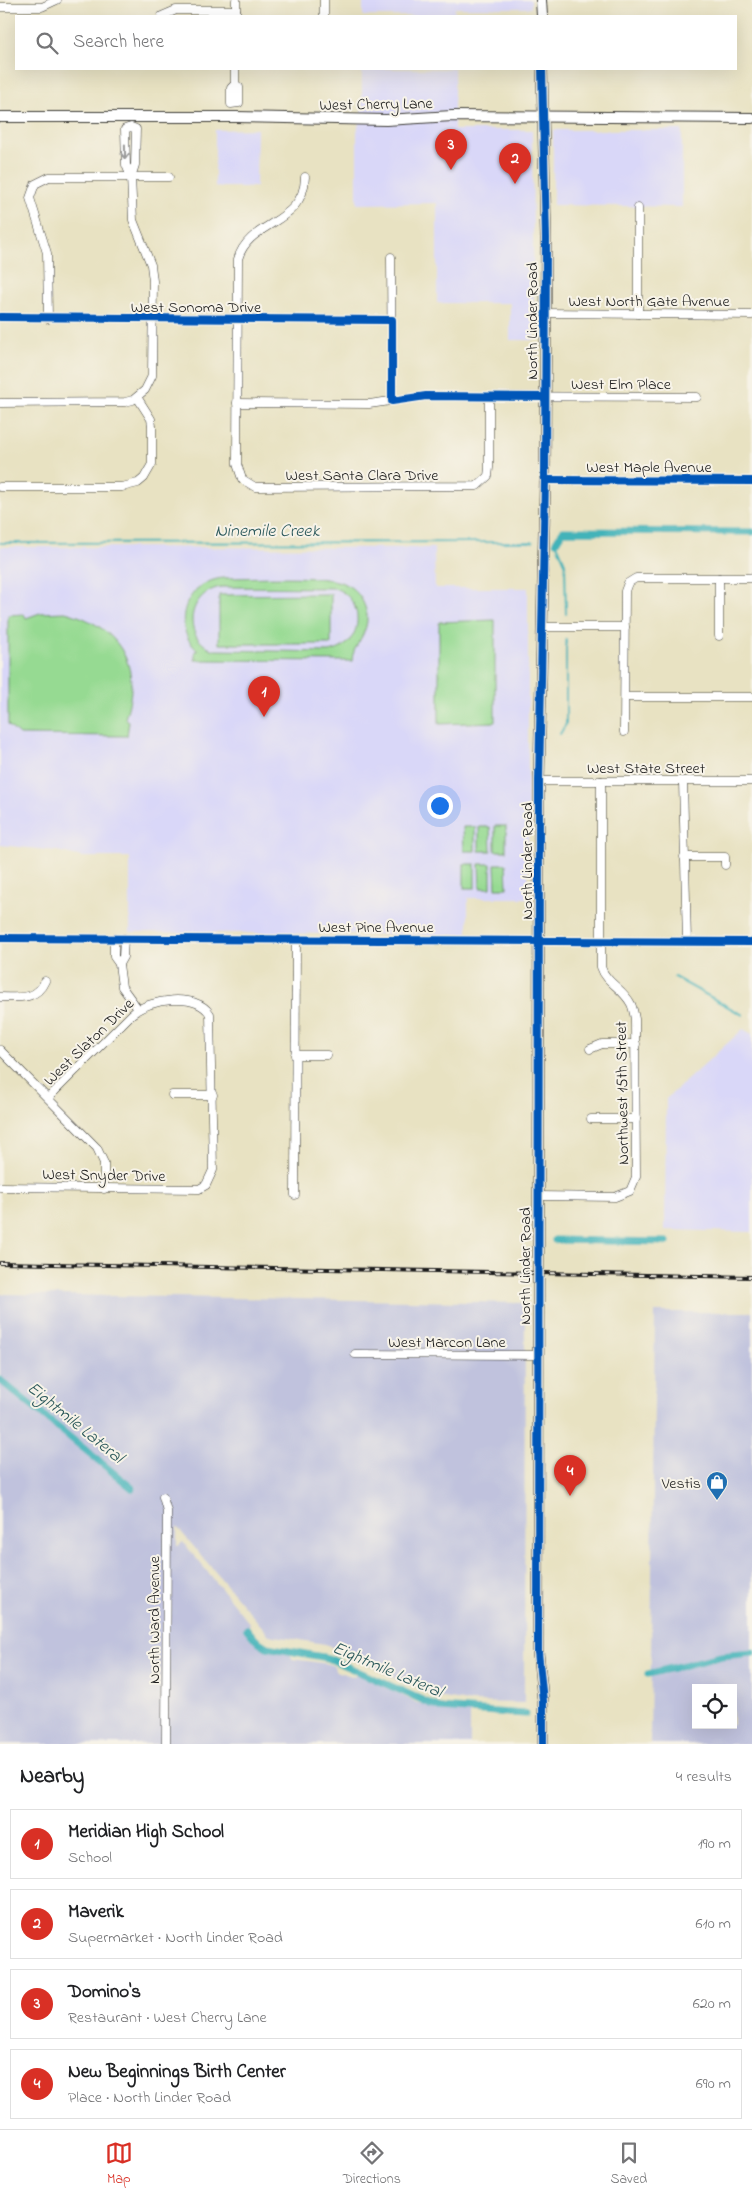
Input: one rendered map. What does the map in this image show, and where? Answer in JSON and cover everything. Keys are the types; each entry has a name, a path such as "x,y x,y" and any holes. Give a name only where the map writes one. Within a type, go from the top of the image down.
{"main road":[{"path":"541,0 542,15"},
{"name":"North Linder Road","path":"542,70 545,480 539,942 538,1652 543,1701 543,1744"},
{"name":"West Cherry Lane","path":"0,118 131,122 235,117 386,120 452,116 752,118"}],"street":[{"path":"164,15 176,10 236,13 236,0"},
{"path":"324,0 324,15"},
{"path":"0,7 42,7 57,1"},
{"path":"235,70 235,84 231,88 231,104 236,104 235,117"},
{"path":"0,403 117,403 137,397 145,390 152,376 153,273 133,220 131,177 135,165 136,129 131,122"},
{"path":"48,319 47,253 30,198 36,184 50,177 169,177"},
{"path":"237,403 238,259 240,251 249,238 278,221 300,200 304,193 305,177"},
{"path":"638,208 638,314"},
{"path":"391,257 392,401"},
{"name":"West North Gate Avenue","path":"545,313 752,314"},
{"name":"West Sonoma Drive","path":"0,317 48,319 392,320"},
{"name":"West Elm Place","path":"237,403 369,404 426,396 697,397"},
{"name":"West Santa Clara Drive","path":"237,403 237,464 242,479 255,487 469,488 483,482 489,468 489,396"},
{"path":"0,487 122,487 130,486 144,478 152,464 152,426 151,419 137,397"},
{"name":"West Maple Avenue","path":"545,480 752,481"},
{"path":"624,732 625,591 628,583 636,578 752,578"},
{"path":"719,636 720,578"},
{"path":"543,627 625,627"},
{"path":"625,697 752,697"},
{"name":"West State Street","path":"540,781 752,782"},
{"name":"Northwest 15th Street","path":"538,1196 615,1197 630,1191 636,1176 635,1019 631,1004 623,992 600,978 601,781"},
{"path":"683,781 684,857 688,900 687,942"},
{"path":"684,857 725,857 725,864"},
{"name":"West Pine Avenue","path":"0,938 752,942"},
{"path":"114,938 114,957 119,964 122,987 138,1009"},
{"path":"119,964 123,957 124,938"},
{"path":"295,1195 296,939"},
{"path":"0,997 29,997 36,994 45,981"},
{"name":"West Slaton Drive","path":"48,1098 138,1009 161,1002 193,1002 205,1007 212,1021 213,1095"},
{"path":"590,1049 602,1044 636,1044"},
{"path":"0,1050 97,1148 104,1163 104,1189"},
{"path":"295,1055 327,1055"},
{"path":"172,1095 213,1095"},
{"name":"West Snyder Drive","path":"0,1187 199,1189 206,1185 212,1170 213,1095"},
{"path":"591,1119 636,1119"},
{"name":"West Marcon Lane","path":"355,1354 538,1355"},
{"name":"North Ward Avenue","path":"163,1497 167,1511 166,1744"}],"shaded area":[{"path":"363,0 531,0 531,8 455,8 454,15 363,15"},
{"path":"362,70 454,70 454,130 532,130 534,340 510,340 510,303 437,303 437,203 357,204 357,132 362,108"},
{"path":"257,129 256,187 215,187 215,130"},
{"path":"553,130 682,130 682,207 553,205"},
{"path":"0,547 434,548 435,588 528,588 528,898 468,898 468,935 130,932 130,857 83,857 57,851 0,845"},
{"path":"743,1029 752,1034 752,1232 665,1230 666,1099"},
{"path":"0,1294 525,1303 524,1703 468,1702 444,1698 396,1679 354,1656 325,1644 269,1635 177,1527 177,1547 183,1542 250,1624 246,1631 260,1646 291,1655 292,1659 329,1664 334,1666 335,1671 355,1677 356,1672 417,1703 470,1711 470,1744 0,1744"},
{"path":"655,1312 752,1312 752,1744 650,1744"}],"green space":[{"path":"303,577 333,580 348,585 359,596 367,615 366,628 355,650 352,661 195,660 195,651 198,651 189,641 184,629 183,617 191,596 200,587 211,581 224,578","holes":["221,587 334,588 345,594 352,602 356,612 355,632 341,648 329,652 214,650 203,644 196,636 192,616 195,606 210,591"]},
{"path":"331,594 331,644 219,644 219,595"},
{"path":"65,612 83,618 99,627 112,637 122,650 128,665 131,681 130,699 125,718 129,721 127,736 19,735 8,725 8,615 24,614 26,618 40,613"},
{"path":"495,620 495,722 439,724 439,622"},
{"path":"495,826 506,826 506,851 495,851"},
{"path":"463,827 475,827 475,851 464,851"},
{"path":"479,827 490,827 491,851 479,851"},
{"path":"464,864 475,864 475,888 464,888"},
{"path":"479,864 491,864 491,888 480,888"},
{"path":"495,864 506,864 507,888 496,888"}],"waterway":[{"path":"556,542 563,531 752,532"},
{"name":"Ninemile Creek","path":"0,543 533,542"},
{"name":"Ninemile Creek","path":"556,542 565,563 566,614"},
{"name":"Ninemile Creek","path":"560,734 566,724 566,640"},
{"name":"Ninemile Creek","path":"674,977 743,1015"},
{"path":"555,1240 667,1242"},
{"name":"Eightmile Lateral","path":"0,1380 132,1488"},
{"name":"Eightmile Lateral","path":"247,1629 256,1640 267,1647 328,1658 440,1708 525,1714"},
{"name":"Eightmile Lateral","path":"648,1674 721,1656 752,1653"}],"railway":[{"path":"0,1263 752,1277"}],"cycle path":[{"path":"542,70 546,238 545,480 539,781 538,1652 543,1701 543,1744"},
{"path":"0,317 392,320 392,401 426,396 545,397"},
{"path":"545,480 752,481"},
{"path":"0,938 752,942"}],"place":[{"name":"Domino's","path":"451,170"},
{"name":"Maverik","path":"515,184"},
{"name":"Meridian High School","path":"264,717"},
{"name":"New Beginnings Birth Center","path":"570,1496"},
{"name":"Vestis","path":"717,1501"}]}
